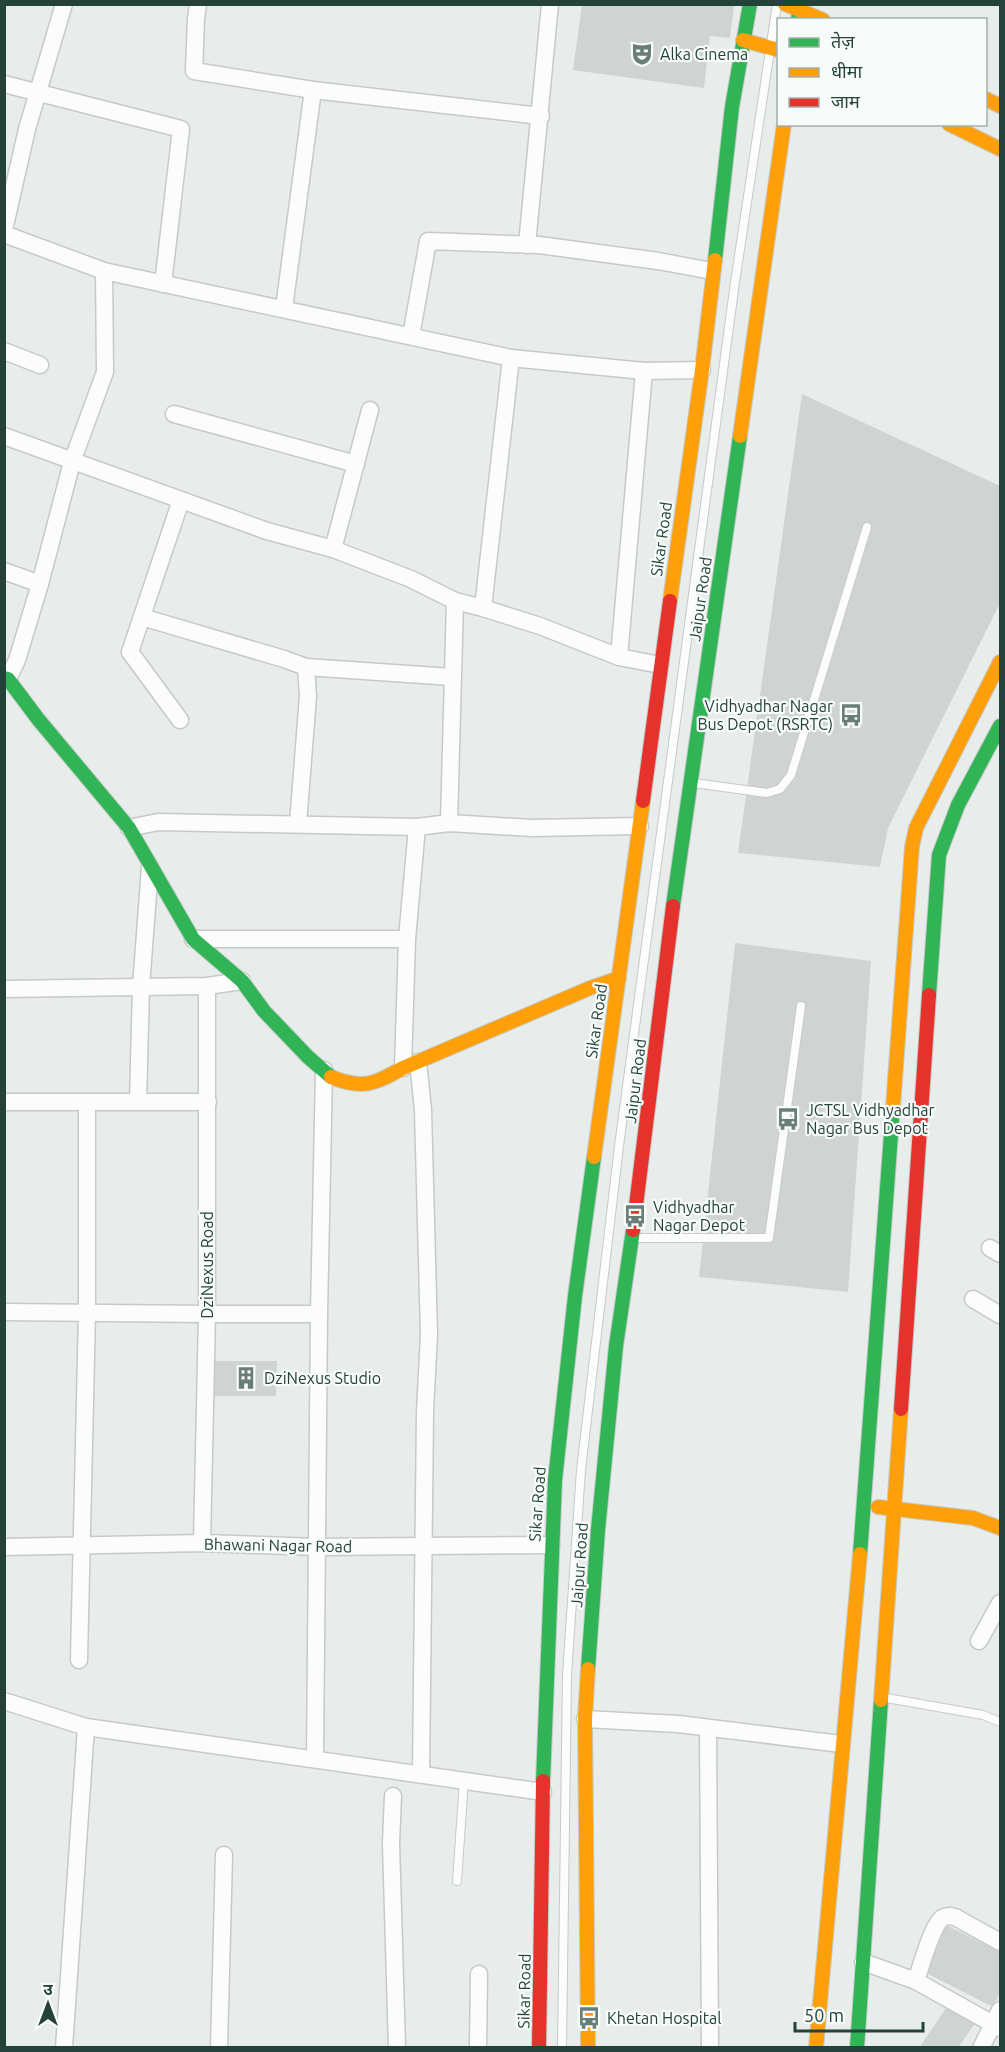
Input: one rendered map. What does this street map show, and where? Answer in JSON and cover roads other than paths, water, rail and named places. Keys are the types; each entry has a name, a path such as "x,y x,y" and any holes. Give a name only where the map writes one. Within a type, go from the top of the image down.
{"main road":[{"name":"Sikar Road","path":"540,2048 543,1792 550,1545 555,1479 575,1296 702,370 732,107 750,4"},
{"path":"785,4 818,18"},
{"path":"743,40 774,48"},
{"name":"Jaipur Road","path":"588,2048 585,1719 598,1530 616,1347 635,1216 671,920 784,126"},
{"path":"953,126 1000,149"},
{"path":"816,2048 841,1744 864,1506 912,847 916,828 1000,662"},
{"path":"6,679 129,828 194,939 242,981 264,1011 333,1078 356,1085 376,1083 411,1065 590,988 619,978"},
{"path":"857,2048 939,855 944,834 1000,726"},
{"path":"864,1506 894,1507 973,1518 1000,1528"}],"street":[{"path":"64,4 27,129 4,232 104,271 512,358 644,371 702,370"},
{"path":"198,4 194,70 313,90 541,116"},
{"path":"527,245 550,4"},
{"path":"4,84 182,129 163,284"},
{"path":"284,308 313,90"},
{"path":"411,336 428,241 527,245 658,261 712,271"},
{"path":"6,679 17,660 40,584 72,462 105,372 104,271"},
{"path":"4,351 40,365"},
{"path":"483,608 512,358"},
{"path":"619,657 644,371"},
{"path":"333,549 370,410"},
{"path":"174,414 356,464"},
{"path":"4,436 267,531 333,549 411,579 455,601 540,626 619,657 660,664"},
{"path":"180,720 130,652 181,500"},
{"path":"4,571 40,584"},
{"path":"449,823 455,601"},
{"path":"142,617 306,667 452,677"},
{"path":"298,824 308,696 306,667"},
{"path":"129,828 158,822 417,826 449,823 532,828 640,826"},
{"path":"417,826 407,939 411,1065 423,1110 429,1335 425,1412 421,1774"},
{"path":"138,1102 141,987 150,867"},
{"path":"194,939 407,939"},
{"path":"4,989 207,986 242,981"},
{"name":"DziNexus Road","path":"202,1543 207,1314 207,986"},
{"path":"315,1760 319,1314 324,1071"},
{"path":"4,1102 208,1102"},
{"path":"79,1660 87,1313 87,1102"},
{"path":"973,1299 1000,1315"},
{"path":"4,1311 319,1314"},
{"name":"Bhawani Nagar Road","path":"4,1547 202,1543 317,1547 550,1545"},
{"path":"979,1641 1000,1603"},
{"path":"4,1701 86,1727 543,1792"},
{"path":"585,1719 708,1728 841,1744"},
{"path":"64,2048 86,1727"},
{"path":"708,1728 710,2048"},
{"path":"393,1796 397,2048"},
{"path":"219,2048 224,1855"},
{"path":"916,1981 935,1930 941,1919 946,1916 955,1917 1000,1942"},
{"path":"863,1962 916,1981 998,2021 981,2048"},
{"path":"478,2048 479,1974"}],"lane":[{"path":"562,2048 567,1675 581,1470 620,1146 735,282 774,48 777,4"},
{"path":"691,783 767,793 780,789 791,776 867,527"},
{"path":"631,1238 769,1238 801,1006"},
{"path":"881,1697 983,1715 1000,1722"},
{"path":"457,1881 464,1780"}],"place":[{"name":"Alka Cinema","path":"642,54"},
{"name":"Vidhyadhar Nagar Bus Depot (RSRTC)","path":"851,715"},
{"name":"JCTSL Vidhyadhar Nagar Bus Depot","path":"788,1119"},
{"name":"Vidhyadhar Nagar Depot","path":"635,1216"},
{"name":"DziNexus Studio","path":"246,1378"},
{"name":"Khetan Hospital","path":"589,2018"}]}
